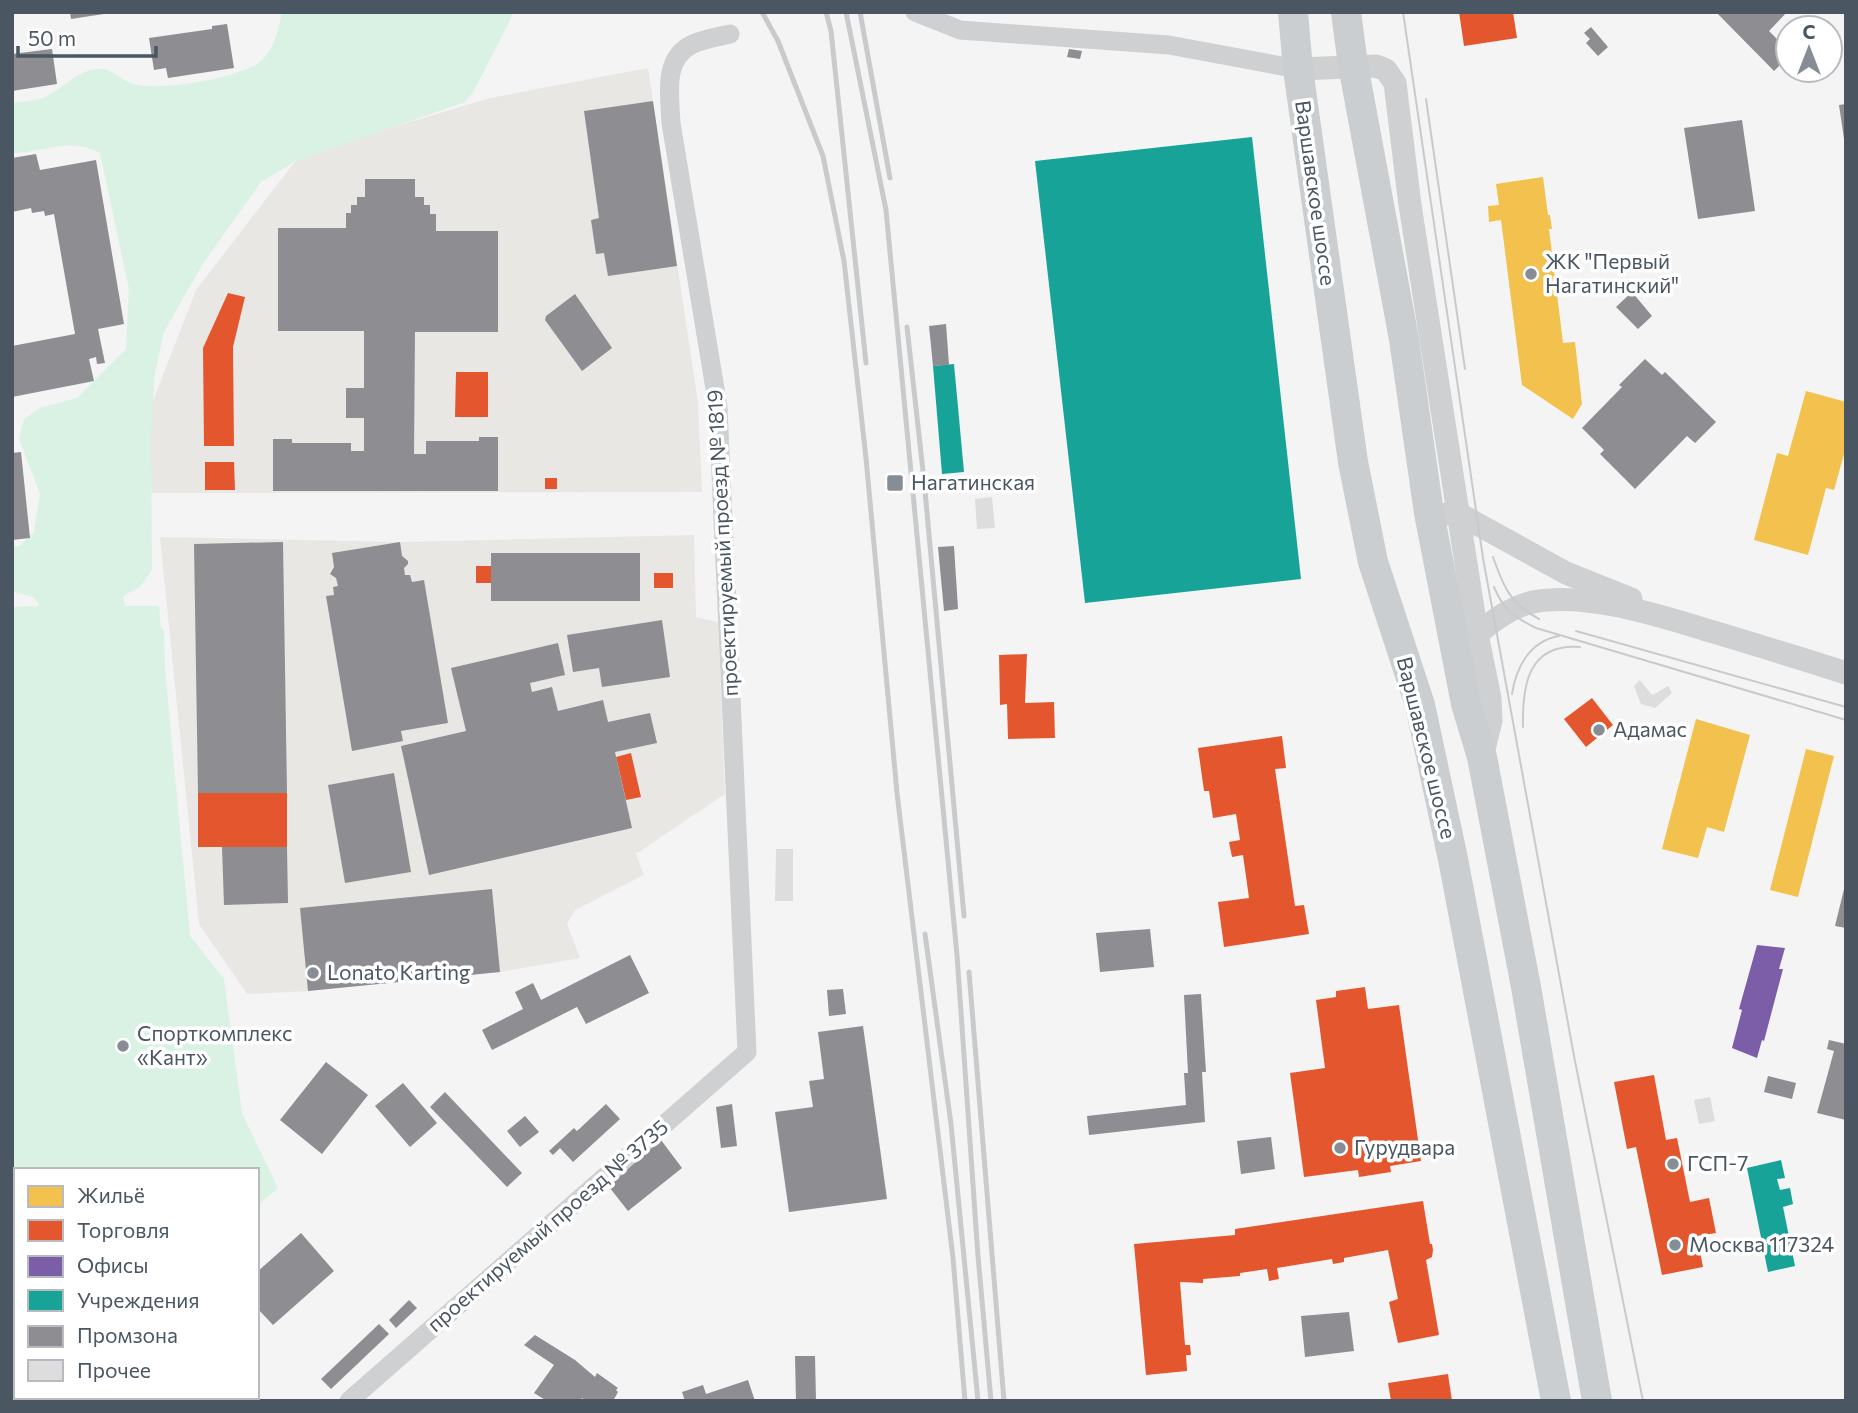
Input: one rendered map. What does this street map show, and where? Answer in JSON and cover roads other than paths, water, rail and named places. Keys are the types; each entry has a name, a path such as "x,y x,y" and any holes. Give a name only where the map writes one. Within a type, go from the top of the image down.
{"main road":[{"name":"Варшавское шоссе","path":"1293,12 1298,69 1353,462 1373,562 1423,719 1453,859 1556,1401"},
{"path":"1346,12 1353,65 1404,339 1429,513 1466,704 1482,757 1526,987 1597,1401"}],"street":[{"path":"915,12 960,30 1169,45 1298,69 1353,65 1376,65 1387,69 1395,83 1410,205 1477,634 1490,698 1491,721 1482,757"},
{"name":"проектируемый проезд № 1819","path":"730,34 693,44 681,52 674,61 669,78 671,123 718,407 747,1052"},
{"path":"1429,513 1459,514 1566,573 1625,597 1661,617"},
{"path":"1477,634 1518,606 1562,598 1587,600 1661,617 1846,673"},
{"name":"проектируемый проезд № 3735","path":"349,1401 747,1052"}],"tram line":[{"path":"1403,12 1483,558 1574,1056 1643,1401"},
{"path":"1426,99 1465,369"},
{"path":"1493,557 1509,594 1521,607 1539,619"},
{"path":"1494,587 1510,612 1536,628 1846,720"},
{"path":"1576,631 1846,707"},
{"path":"1512,694 1517,674 1532,649 1559,636"},
{"path":"1523,727 1527,683 1539,660 1549,652 1580,647"}],"railway":[{"path":"762,12 778,41 823,156 844,261 866,458 897,793 953,1258 965,1401"},
{"path":"826,12 831,31 866,363"},
{"path":"846,12 886,210 957,955 991,1401"},
{"path":"860,12 890,178"},
{"path":"907,327 924,480 964,916"},
{"path":"925,934 951,1124 978,1401"},
{"path":"969,972 1004,1401"}],"place":[{"name":"ЖК \"Первый Нагатинский\"","path":"1531,274"},
{"name":"Нагатинская","path":"895,483"},
{"name":"Адамас","path":"1599,730"},
{"name":"Lonato Karting","path":"313,973"},
{"name":"Спорткомплекс «Кант»","path":"123,1046"},
{"name":"Гурудвара","path":"1340,1148"},
{"name":"ГСП-7","path":"1673,1164"},
{"name":"Москва 117324","path":"1675,1245"}]}
